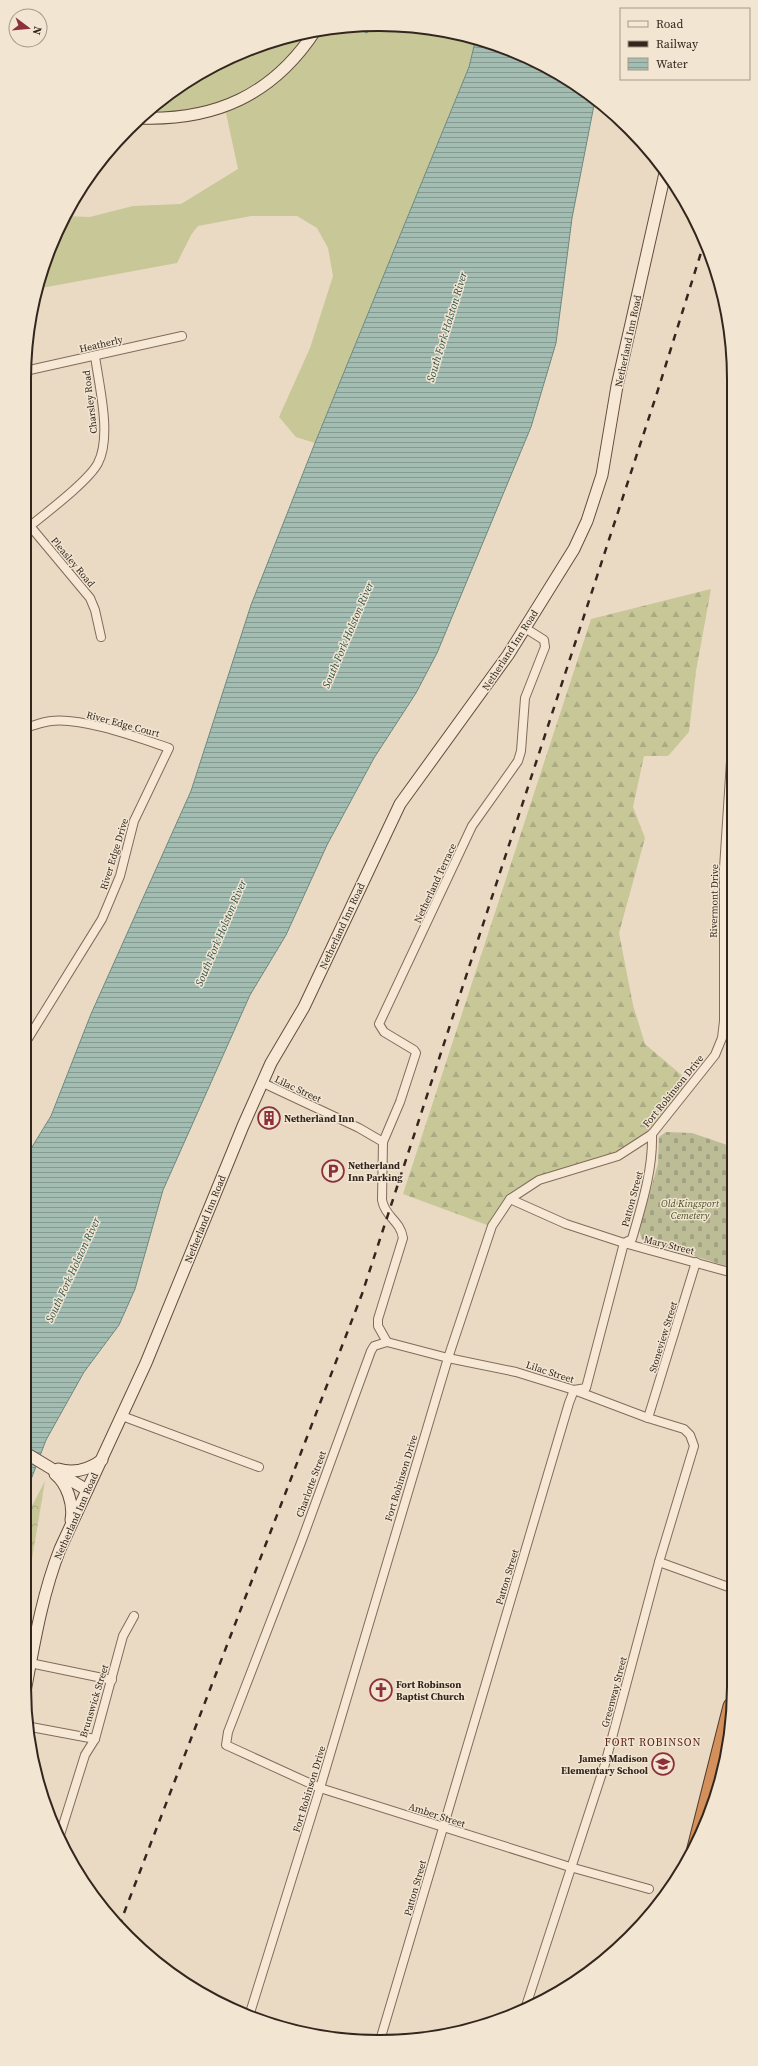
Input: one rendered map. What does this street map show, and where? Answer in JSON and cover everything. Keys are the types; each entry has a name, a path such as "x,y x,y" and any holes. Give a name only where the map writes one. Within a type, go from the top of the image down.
{"highway":[{"path":"705,1809 722,1746"}],"main road":[{"path":"149,118 166,119 187,117 213,111 246,96 265,85 291,64 310,38"},
{"name":"Netherland Inn Road","path":"31,1658 40,1615 52,1570 69,1529 122,1416 205,1221 231,1153 271,1063 304,1007 400,804 419,775 488,684 525,628 574,549 596,498 602,475 617,386 664,179"},
{"path":"31,1457 87,1490"},
{"path":"60,1473 79,1471 92,1467 102,1460"},
{"path":"60,1473 71,1504 72,1517 69,1529"}],"street":[{"name":"Heatherly","path":"31,370 182,336"},
{"name":"Charsley Road","path":"31,525 88,476 99,462 102,453 104,432 95,356"},
{"name":"Pleasley Road","path":"31,532 90,598 95,610 101,637"},
{"name":"Netherland Terrace","path":"383,1142 400,1102 416,1053 414,1050 381,1030 380,1024 472,826 518,761 522,745 525,698 545,647 544,640 525,628"},
{"name":"River Edge Court","path":"31,726 52,721 81,723 126,733 169,748"},
{"name":"River Edge Drive","path":"31,1034 102,919 120,876 134,821 169,748"},
{"name":"Rivermont Drive","path":"715,1055 722,1038 724,1021 724,868 727,822"},
{"name":"Fort Robinson Drive","path":"251,2011 320,1788 448,1358 492,1226 510,1199 539,1180 618,1156 652,1134 715,1055"},
{"name":"Lilac Street","path":"263,1083 364,1131 383,1142"},
{"name":"Patton Street","path":"382,2035 574,1390 586,1388 624,1243 632,1239 650,1174 653,1153 652,1134"},
{"path":"383,1142 382,1204 388,1214 401,1229 403,1238 378,1319 378,1326 386,1342"},
{"name":"Mary Street","path":"510,1199 566,1224 624,1243 727,1271"},
{"name":"Stoneview Street","path":"648,1418 696,1262"},
{"name":"Lilac Street","path":"386,1342 448,1358 516,1372 574,1390 648,1418 684,1429 690,1435 694,1446"},
{"name":"Charlotte Street","path":"226,1745 228,1732 302,1540 370,1351 374,1346 386,1342"},
{"path":"122,1416 258,1467"},
{"name":"Greenway Street","path":"527,2002 604,1764 659,1562 694,1446"},
{"path":"659,1562 727,1586"},
{"name":"Brunswick Street","path":"62,1830 85,1755 95,1739 123,1636 134,1616"},
{"path":"31,1663 112,1680"},
{"path":"34,1727 95,1739"},
{"name":"Amber Street","path":"226,1745 320,1788 570,1867 649,1889"}],"green space":[{"path":"379,31 424,34 474,44 469,67 315,443 296,437 279,417 310,348 333,276 328,248 317,228 297,216 251,216 198,226 191,235 177,263 43,288 57,246 72,216 90,217 133,206 181,204 238,169 226,113 171,124 142,125 167,103 205,78 246,57 289,43 334,34"},
{"path":"711,589 696,671 689,732 668,756 644,756 633,807 645,838 619,933 633,1005 645,1044 692,1084 636,1146 539,1180 510,1199 487,1225 403,1194 591,619"},
{"name":"Old Kingsport Cemetery","path":"666,1132 692,1133 727,1145 727,1266 642,1240 639,1230 658,1164 659,1137"},
{"path":"45,1481 31,1565 31,1508"}],"water":[{"name":"South Fork Holston River","path":"474,44 491,49 533,67 553,78 594,105 572,218 556,343 531,427 437,653 416,693 374,758 327,845 286,935 250,995 163,1190 135,1289 119,1325 84,1372 46,1440 31,1480 31,1149 51,1116 91,1014 191,791 251,605 315,443 469,67"}],"railway":[{"path":"121,1920 362,1294 657,393 702,249"}],"place":[{"name":"Netherland Inn","path":"269,1118"},
{"name":"Netherland Inn Parking","path":"333,1171"},
{"name":"Fort Robinson Baptist Church","path":"381,1690"},
{"name":"James Madison Elementary School","path":"663,1764"}],"district":[{"name":"FORT ROBINSON","path":"653,1742"}]}
